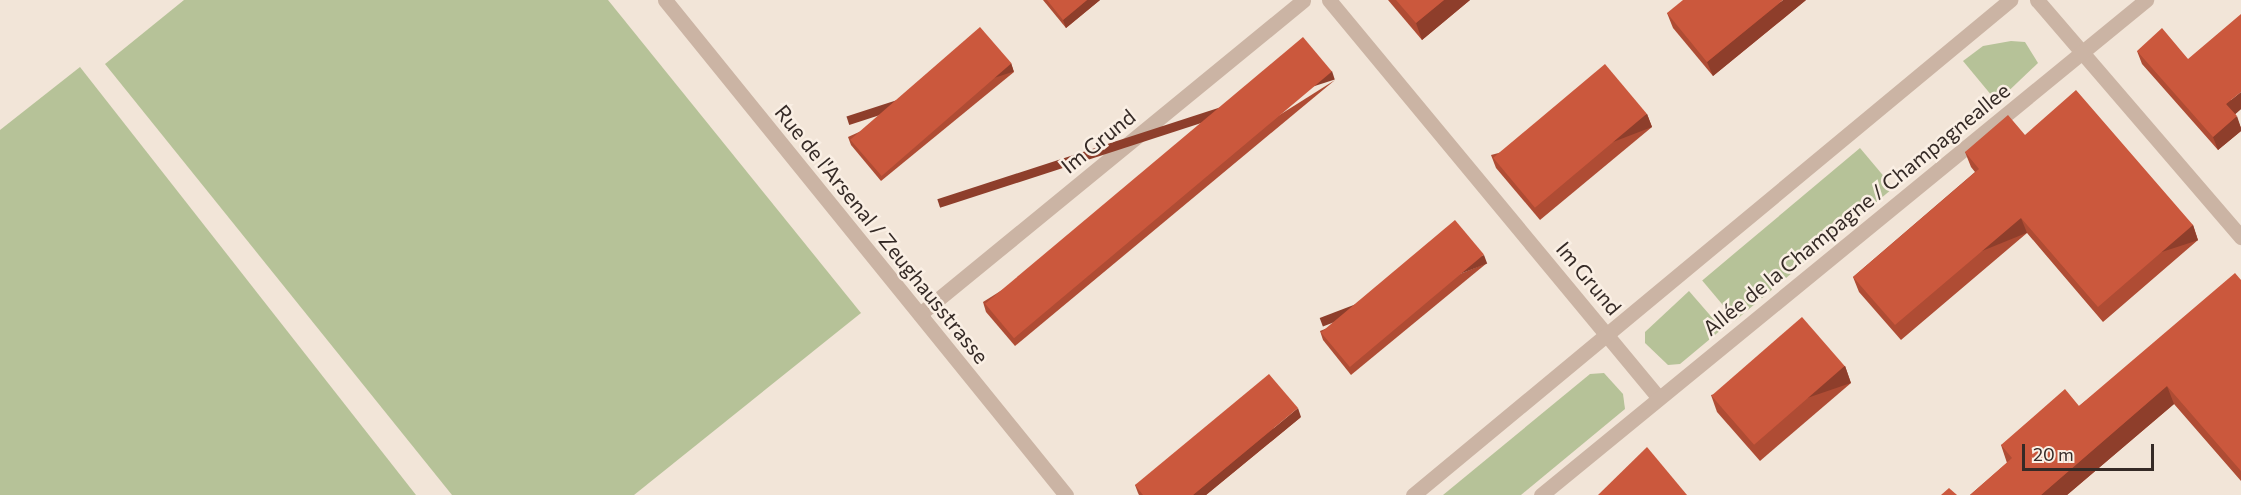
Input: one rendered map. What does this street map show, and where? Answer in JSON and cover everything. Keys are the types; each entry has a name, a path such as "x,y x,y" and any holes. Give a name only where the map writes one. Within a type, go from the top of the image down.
{"street":[{"name":"Rue de l'Arsenal / Zeughausstrasse","path":"665,0 1066,495"},
{"name":"Im Grund","path":"920,314 1303,0"},
{"name":"Im Grund","path":"1329,0 1609,334"},
{"path":"1413,495 2010,0"},
{"path":"2037,0 2241,237"},
{"name":"Allée de la Champagne / Champagneallee","path":"1541,495 2146,0"},
{"path":"1609,334 1658,397"}],"green space":[{"path":"184,0 608,0 861,313 634,495 452,495 105,64"},
{"path":"2011,41 2025,42 2038,63 1997,102 1963,61 1983,46"},
{"path":"80,67 416,495 0,495 0,130"},
{"path":"1860,148 1893,188 1736,320 1702,280"},
{"path":"1689,291 1722,329 1680,364 1668,365 1645,343 1645,332"},
{"path":"1604,373 1623,394 1625,409 1521,495 1443,495 1590,374"}],"building":[{"path":"1047,0 1087,0 1063,20"},
{"path":"1396,0 1444,0 1416,23"},
{"path":"1683,0 1783,0 1707,62 1667,13"},
{"path":"2241,14 2241,92 2226,104 2237,116 2213,137 2137,51 2162,28 2188,59"},
{"path":"980,27 1011,63 882,176 850,140"},
{"path":"1303,37 1332,71 1014,338 985,304"},
{"path":"1605,64 1647,114 1535,208 1493,158"},
{"path":"2076,90 2193,225 2098,307 2021,218 1895,325 1853,277 1979,169 1965,152 2008,115 2025,135"},
{"path":"1455,220 1484,254 1350,367 1321,332"},
{"path":"2235,273 2241,280 2241,471 2167,386 2041,495 1970,495 2012,458 2001,445 2065,389 2079,406"},
{"path":"1802,317 1845,366 1754,445 1711,396"},
{"path":"1269,374 1298,408 1193,495 1143,495 1135,485"},
{"path":"1647,447 1687,495 1598,495"},
{"path":"1949,488 1957,495 1941,495"}]}
